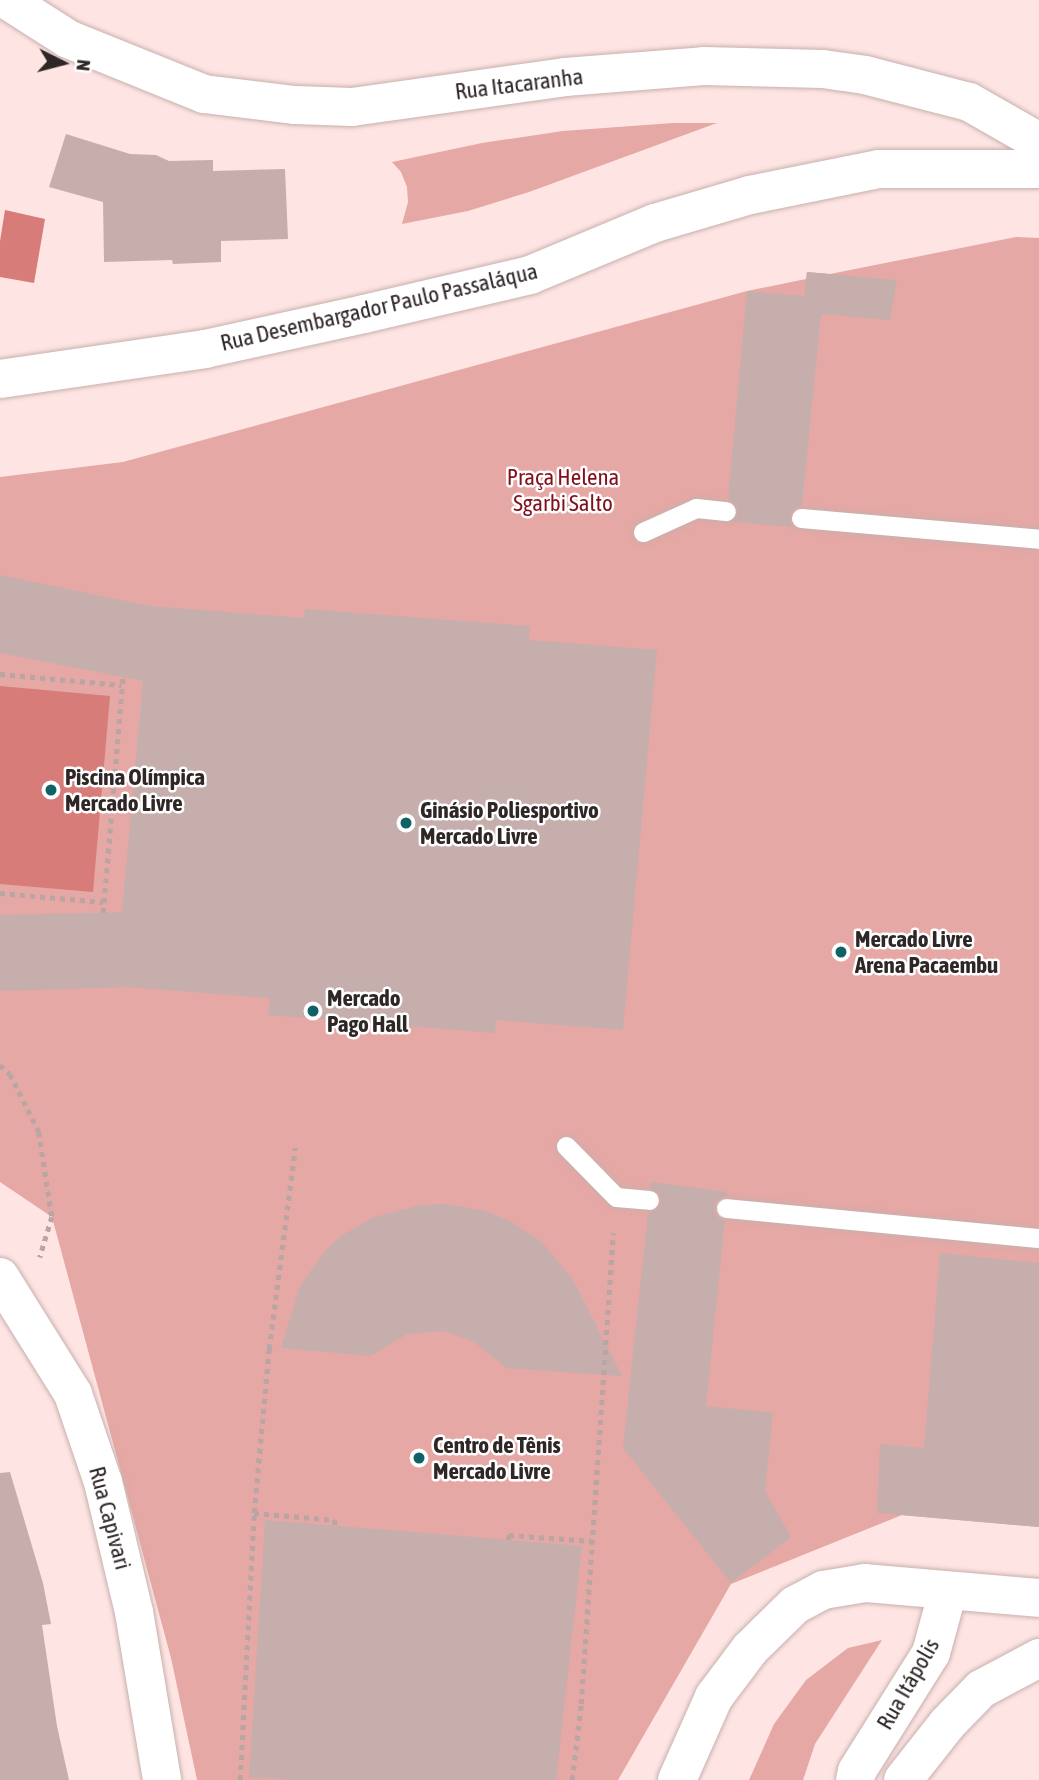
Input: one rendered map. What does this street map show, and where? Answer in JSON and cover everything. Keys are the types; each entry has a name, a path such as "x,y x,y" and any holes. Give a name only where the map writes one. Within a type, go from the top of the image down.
{"main road":[{"name":"Rua Itacaranha","path":"7,0 68,39 204,94 295,105 352,107 565,76 704,66 823,69 865,75 970,102 1039,142"},
{"name":"Rua Desembargador Paulo Passaláqua","path":"0,379 205,349 530,275 654,223 750,195 879,169 1039,169"},
{"name":"Rua Capivari","path":"0,1277 73,1394 103,1482 134,1612 162,1780"},
{"path":"677,1780 714,1697 750,1649 795,1605 823,1590 865,1583 1039,1598"},
{"name":"Rua Itápolis","path":"855,1780 857,1771 931,1653 948,1591"},
{"path":"903,1780 947,1724 981,1689 1039,1658"}],"lane":[{"path":"643,532 696,508 726,511"},
{"path":"801,518 1039,540"},
{"path":"566,1146 616,1197 649,1200"},
{"path":"726,1208 1039,1238"}],"path":[{"path":"0,674 122,685"},
{"path":"103,913 123,676"},
{"path":"0,892 103,902"},
{"path":"0,1065 10,1074 39,1132 52,1217"},
{"path":"240,1780 254,1513 269,1349 295,1148"},
{"path":"572,1780 593,1541 616,1197"},
{"path":"254,1513 335,1520 335,1526"},
{"path":"508,1540 509,1535 593,1541"}],"green space":[{"path":"673,123 717,123 529,192 468,211 402,224 408,202 407,187 401,172 392,162 482,143 563,131"},
{"name":"Praça Helena Sgarbi Salto","path":"1016,237 1039,238 1039,1527 902,1515 731,1584 618,1780 197,1780 171,1658 52,1217 0,1182 0,477 123,462 747,291 806,279 807,272 830,274"},
{"path":"882,1640 815,1744 803,1780 749,1780 774,1724 806,1680 848,1648"}],"shaded area":[{"path":"5,210 45,219 34,283 0,277 0,241"},
{"name":"Piscina Olímpica Mercado Livre","path":"0,686 110,696 93,892 0,884"}],"building":[{"path":"66,134 130,154 156,155 169,161 213,160 213,171 285,169 288,239 221,241 221,262 104,262 103,202 49,187"},
{"path":"807,272 897,280 890,320 821,314 802,506 795,507 789,516 793,527 732,522 738,513 737,507 728,499 747,291 804,296"},
{"name":"Ginásio Poliesportivo Mercado Livre","path":"0,575 150,606 304,618 305,609 530,626 529,640 657,650 623,1030 496,1020 495,1033 268,1015 270,998 128,987 0,991 0,915 122,912 143,681 0,653"},
{"path":"651,1182 727,1192 727,1196 716,1200 714,1208 718,1218 725,1220 706,1406 773,1413 765,1491 791,1537 731,1583 623,1448 648,1212 655,1211 661,1202 660,1194 650,1188"},
{"path":"448,1204 485,1211 510,1221 542,1242 573,1280 622,1376 506,1368 473,1341 443,1331 407,1334 371,1356 281,1348 300,1286 325,1251 341,1236 374,1217 421,1205"},
{"path":"940,1253 1039,1263 1039,1527 877,1513 880,1444 924,1448"},
{"path":"10,1472 43,1583 51,1624 42,1625 57,1726 69,1780 0,1780 0,1473"},
{"name":"Centro de Tênis Mercado Livre","path":"265,1520 582,1546 556,1780 295,1780 249,1777"}],"place":[{"name":"Piscina Olímpica Mercado Livre","path":"51,790"},
{"name":"Ginásio Poliesportivo Mercado Livre","path":"406,823"},
{"name":"Mercado Livre Arena Pacaembu","path":"841,952"},
{"name":"Mercado Pago Hall","path":"313,1011"},
{"name":"Centro de Tênis Mercado Livre","path":"419,1458"}]}
